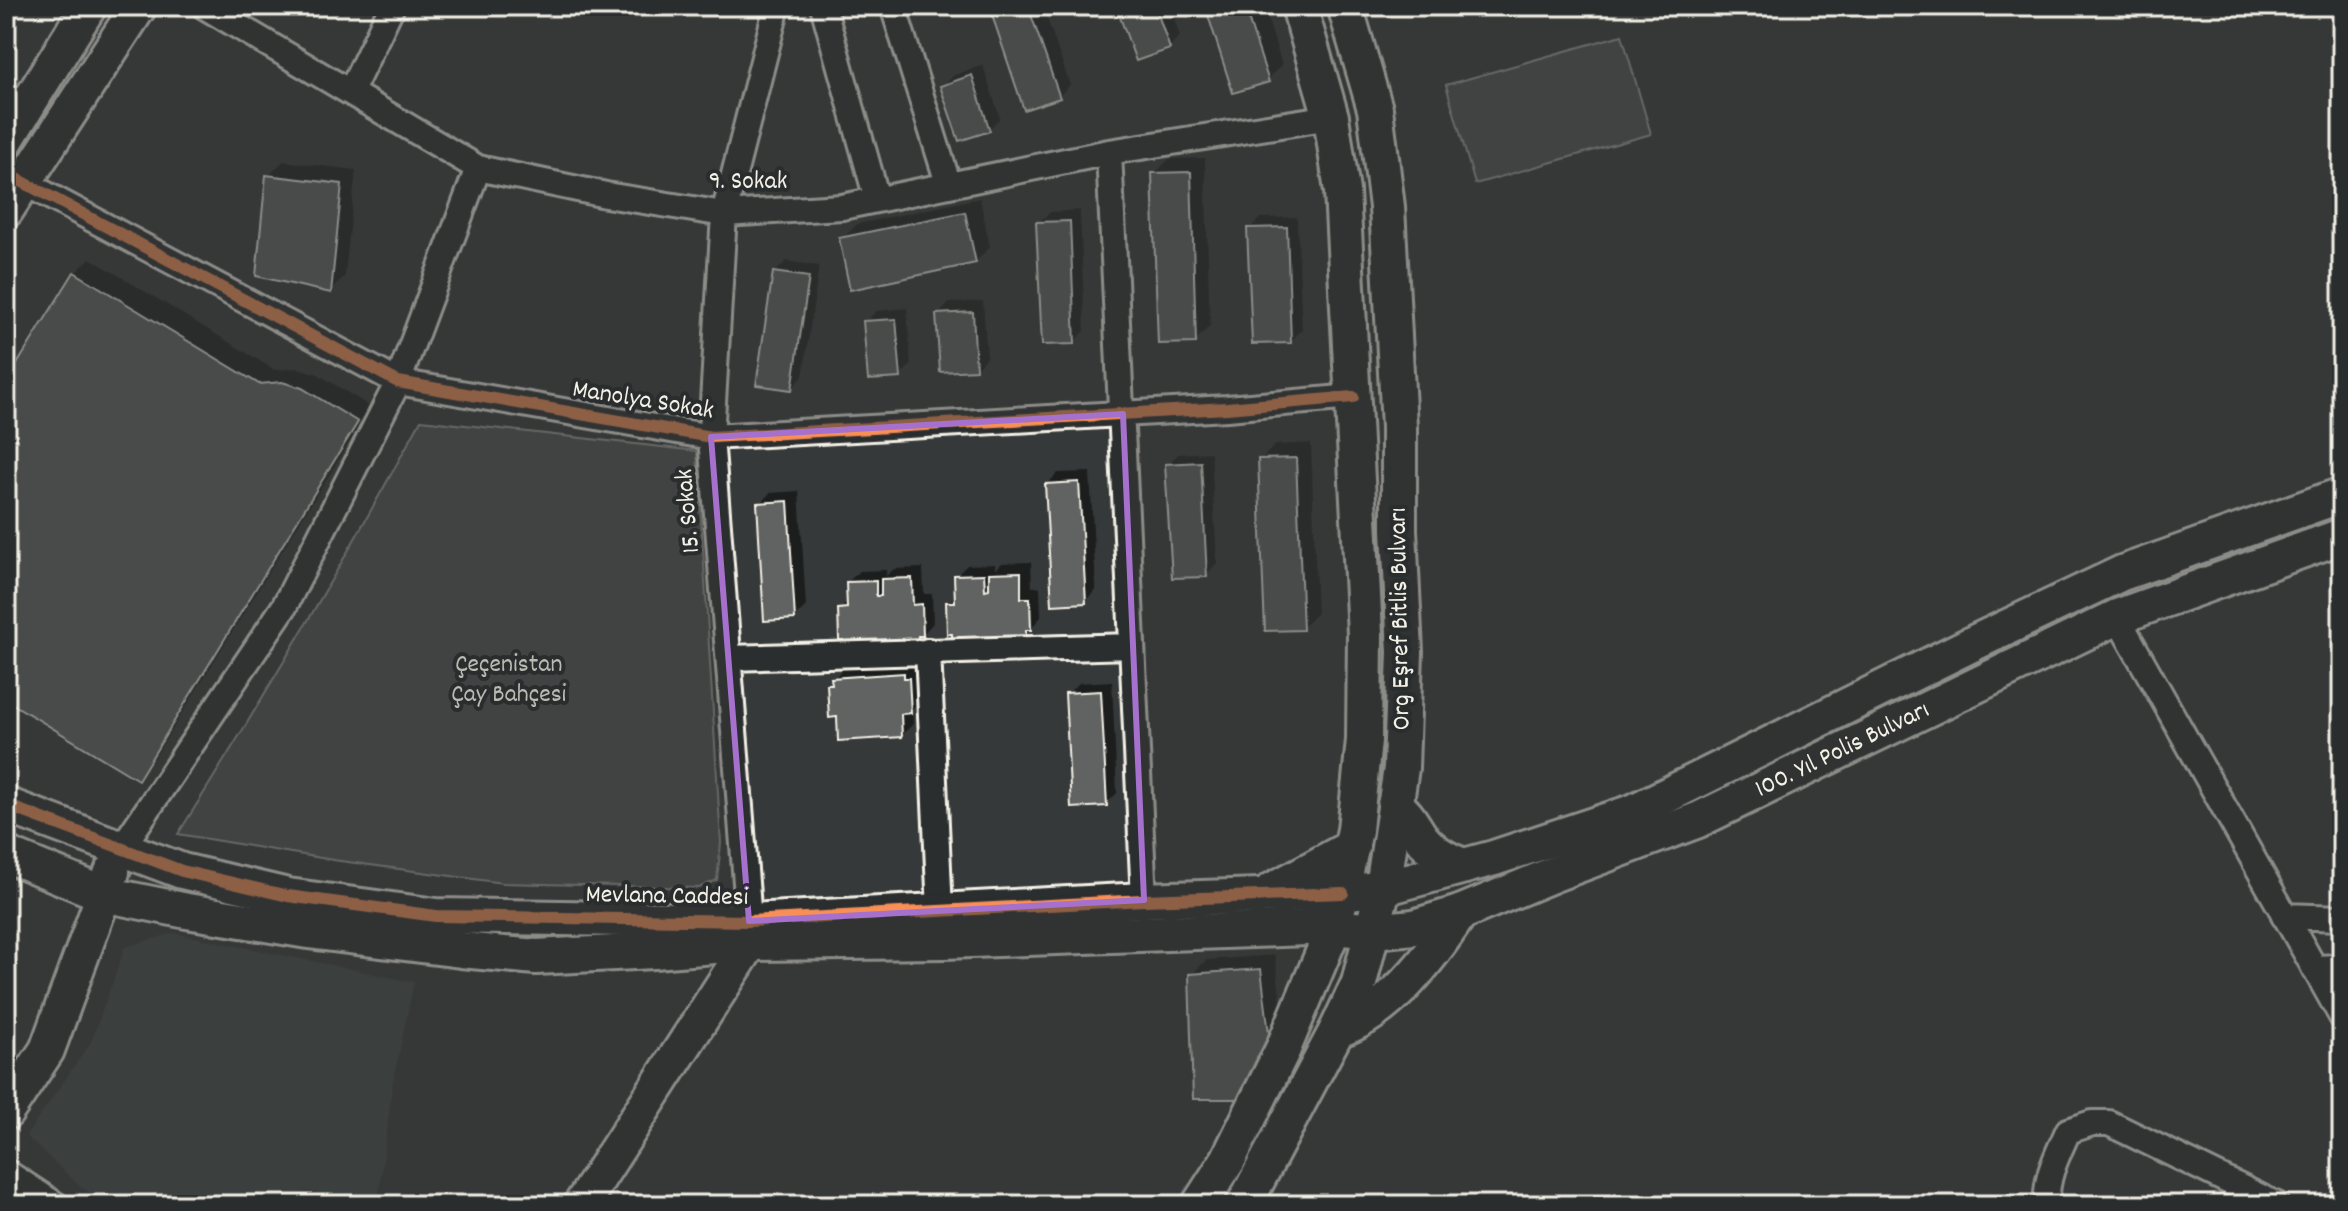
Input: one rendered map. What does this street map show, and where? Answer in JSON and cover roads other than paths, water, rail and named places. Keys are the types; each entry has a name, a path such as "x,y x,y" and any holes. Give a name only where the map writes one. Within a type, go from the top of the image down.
{"main road":[{"path":"6,140 89,6"},
{"path":"12,189 139,6"},
{"path":"1199,1205 1228,1160 1283,1049 1334,927 1352,847 1364,740 1366,685 1342,191 1331,117 1299,6"},
{"name":"Org Eşref Bitlis Bulvarı","path":"1244,1205 1359,983 1383,888 1404,729 1399,427 1387,207 1375,109 1345,6"},
{"name":"Mevlana Caddesi","path":"6,805 182,871 288,896 436,916 958,940 1262,912 1343,893 1383,888 1464,866 1633,812 2122,573 2342,495"},
{"name":"100. Yıl Polis Bulvarı","path":"1334,927 1373,931 1414,927 1460,913 1698,820 2117,617 2342,536"},
{"path":"1395,805 1406,813 1433,850 1464,866"},
{"path":"1311,981 1304,964 1262,912 1352,847"},
{"path":"6,1112 47,1050 121,849"},
{"name":"Mevlana Caddesi","path":"6,854 103,894 308,931 536,957 654,951 749,932 940,911 1144,900 1262,912 1334,927"},
{"path":"1337,1030 1352,1026 1375,1012 1427,958 1460,913"},
{"path":"581,1205 749,932"}],"street":[{"name":"9. Sokak","path":"204,6 478,168 606,195 724,214 842,207 1109,152 1331,117"},
{"path":"351,91 392,6"},
{"name":"15. Sokak","path":"749,932 711,437 724,214 777,6"},
{"path":"823,6 877,199"},
{"path":"893,6 948,183"},
{"path":"1109,152 1144,900"},
{"path":"121,849 284,607 398,382 478,168"},
{"name":"Manolya Sokak","path":"12,189 398,382 711,437 1123,414 1353,397"},
{"path":"2117,617 2342,1017"},
{"path":"729,658 1131,646"},
{"path":"928,651 940,911"},
{"path":"2284,916 2342,918"},
{"path":"2314,968 2342,967"},
{"path":"2047,1205 2046,1190 2053,1165 2068,1131 2092,1123 2109,1123 2277,1205"},
{"path":"6,1172 56,1205"}],"park label":[{"name":"Çeçenistan Çay Bahçesi","path":"509,680"}]}
